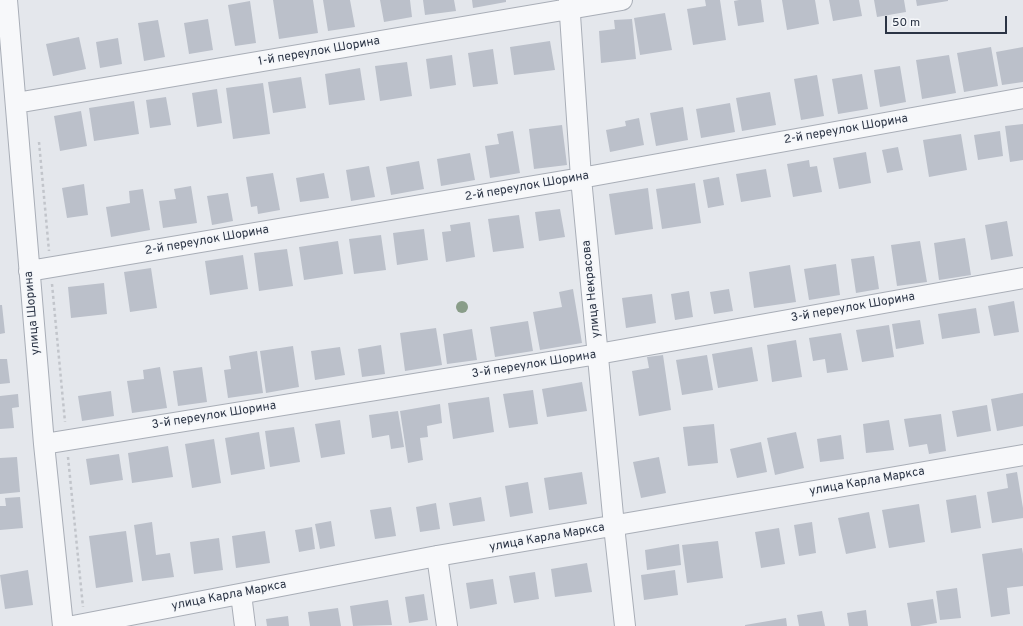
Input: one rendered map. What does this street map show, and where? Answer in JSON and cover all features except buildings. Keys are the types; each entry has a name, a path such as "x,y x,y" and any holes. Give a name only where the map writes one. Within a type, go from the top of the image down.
{"street":[{"name":"улица Шорина","path":"7,0 44,444 63,626"},
{"name":"1-й переулок Шорина","path":"16,103 569,5 622,0"},
{"name":"улица Некрасова","path":"569,5 581,178 614,526 626,626"},
{"name":"2-й переулок Шорина","path":"29,271 581,178 1023,98"},
{"name":"3-й переулок Шорина","path":"44,444 598,354 1023,278"},
{"name":"улица Карла Маркса","path":"79,625 437,556 1023,455"},
{"path":"437,556 447,626"},
{"path":"241,594 245,626"}],"path":[{"path":"38,138 67,440 79,625"}]}
